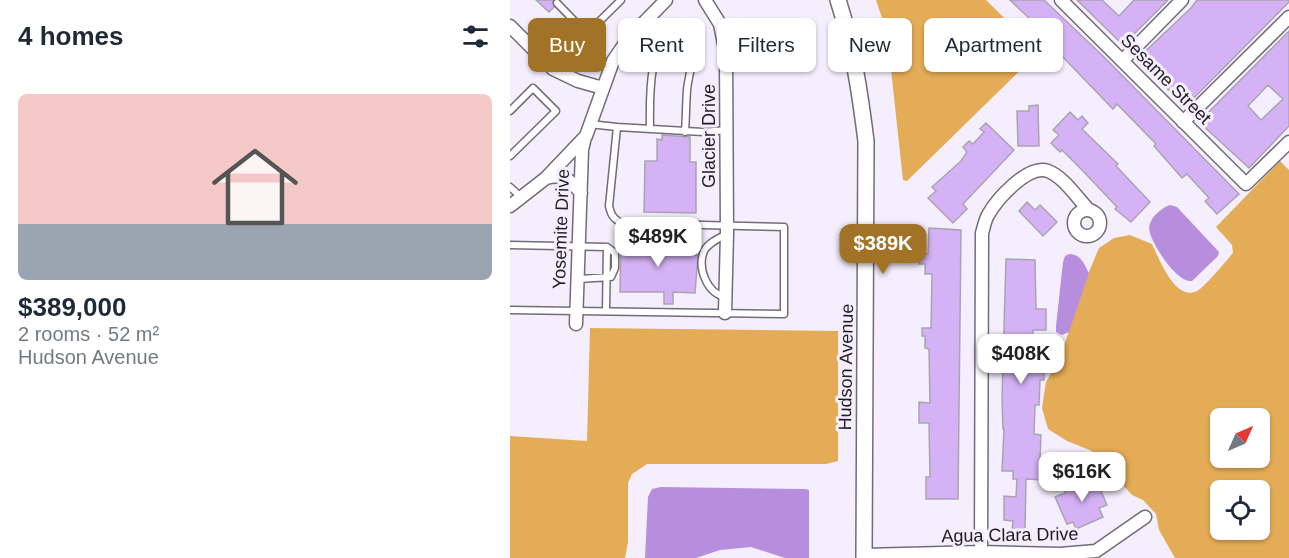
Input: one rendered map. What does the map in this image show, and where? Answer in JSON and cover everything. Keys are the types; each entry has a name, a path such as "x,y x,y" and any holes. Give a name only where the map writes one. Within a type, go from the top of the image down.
{"street":[{"name":"Yosemite Drive","path":"576,324 582,150 587,130 613,61 628,39 666,0"},
{"name":"Glacier Drive","path":"705,0 720,24 726,54 725,313"},
{"name":"Hudson Avenue","path":"838,0 858,78 866,141 864,557"},
{"name":"Sesame Street","path":"1061,0 1246,184 1289,142"},
{"path":"1122,61 1182,0"},
{"path":"1183,122 1289,17"},
{"path":"510,26 528,44"},
{"path":"560,72 578,81 603,88"},
{"name":"Yosemite Drive","path":"510,206 546,178 587,130"},
{"path":"981,552 982,232 988,214 1000,199 1032,171 1049,172 1059,178 1089,210"},
{"path":"546,178 555,175 566,177 581,193"},
{"name":"Agua Clara Drive","path":"864,557 981,552 1097,554 1144,517"}],"lane":[{"path":"603,18 621,0"},
{"path":"557,3 572,18"},
{"path":"650,129 650,84 653,64 662,45 669,39 676,39 685,43 692,57 687,88 686,132"},
{"path":"510,111 533,88 556,111 510,156"},
{"path":"587,130 617,127 686,132 727,130"},
{"path":"510,310 784,314 784,226 727,230 621,223 614,219 610,214 609,206 617,127"},
{"path":"510,187 521,197"},
{"path":"726,297 714,291 705,279 703,255 707,246 727,230"},
{"path":"510,245 607,247 606,311"},
{"path":"578,279 606,279"}],"shaded area":[{"path":"876,0 986,0 1004,18 924,18 924,72 1019,72 907,181 903,180 891,72 912,72 912,18 882,18"},
{"path":"1280,161 1289,170 1289,558 1175,558 1159,530 1156,514 1143,500 1132,495 1092,451 1067,441 1048,429 1042,408 1046,382 1060,359 1083,286 1099,248 1114,238 1130,235 1152,244 1175,285 1189,293 1201,289 1210,279 1233,253 1232,245 1216,227"},
{"path":"1170,205 1177,207 1219,252 1218,256 1192,281 1186,280 1173,270 1156,247 1150,233 1150,224 1154,216"},
{"path":"1069,254 1079,258 1089,273 1069,332 1062,335 1056,332 1056,326 1063,262 1065,256"},
{"path":"590,328 838,331 838,461 826,464 647,464 632,474 628,483 628,542 625,558 510,558 510,436 587,441"},
{"path":"661,487 809,490 809,558 785,558 751,547 720,550 696,558 645,558 648,497 652,489"}],"building":[{"path":"536,0 553,0 554,7 549,12"},
{"path":"1010,0 1044,0 1063,18 1029,18"},
{"path":"1077,0 1102,0 1119,16 1134,0 1168,0 1123,45"},
{"path":"1197,0 1289,0 1289,2 1186,106 1136,60"},
{"path":"1063,18 1239,194 1217,214 1205,201 1209,198 1187,174 1182,178 1154,146 1156,144 1117,104 1113,109 1063,57"},
{"path":"1289,31 1289,126 1249,168 1199,122","holes":["1268,85 1283,99 1261,120 1248,106"]},
{"path":"1038,105 1039,146 1018,146 1017,111 1029,111 1029,106"},
{"path":"1070,112 1078,120 1082,116 1088,123 1082,129 1118,164 1116,166 1150,202 1131,222 1115,209 1117,207 1062,150 1060,152 1051,143 1059,135 1053,130"},
{"path":"986,123 1014,150 963,204 967,209 953,223 928,198 936,191 932,187 961,161 967,152 963,147 969,141 973,144 984,132 980,129"},
{"path":"662,135 690,137 690,162 696,162 696,213 644,212 645,161 657,161 657,139 662,140"},
{"path":"1027,202 1035,210 1040,205 1057,222 1043,236 1019,211"},
{"path":"929,228 961,230 958,499 926,499 926,477 930,477 929,423 919,423 919,402 930,403 929,349 925,348 922,328 931,328 932,274 925,274 925,264 919,264 919,254 928,254"},
{"path":"621,241 684,242 684,248 696,248 695,255 698,255 695,293 673,292 673,304 664,304 664,292 620,292"},
{"path":"1006,259 1035,260 1036,309 1046,309 1046,330 1033,330 1033,359 1044,360 1044,380 1040,380 1039,405 1035,405 1034,434 1041,435 1042,480 1026,479 1025,532 1012,532 1013,521 1004,520 1004,496 1016,497 1017,479 1013,479 1013,471 1002,471"},
{"path":"1085,478 1087,483 1096,479 1107,505 1099,508 1103,517 1076,529 1073,522 1067,524 1055,497 1065,493 1064,490 1075,485 1074,482"}]}
